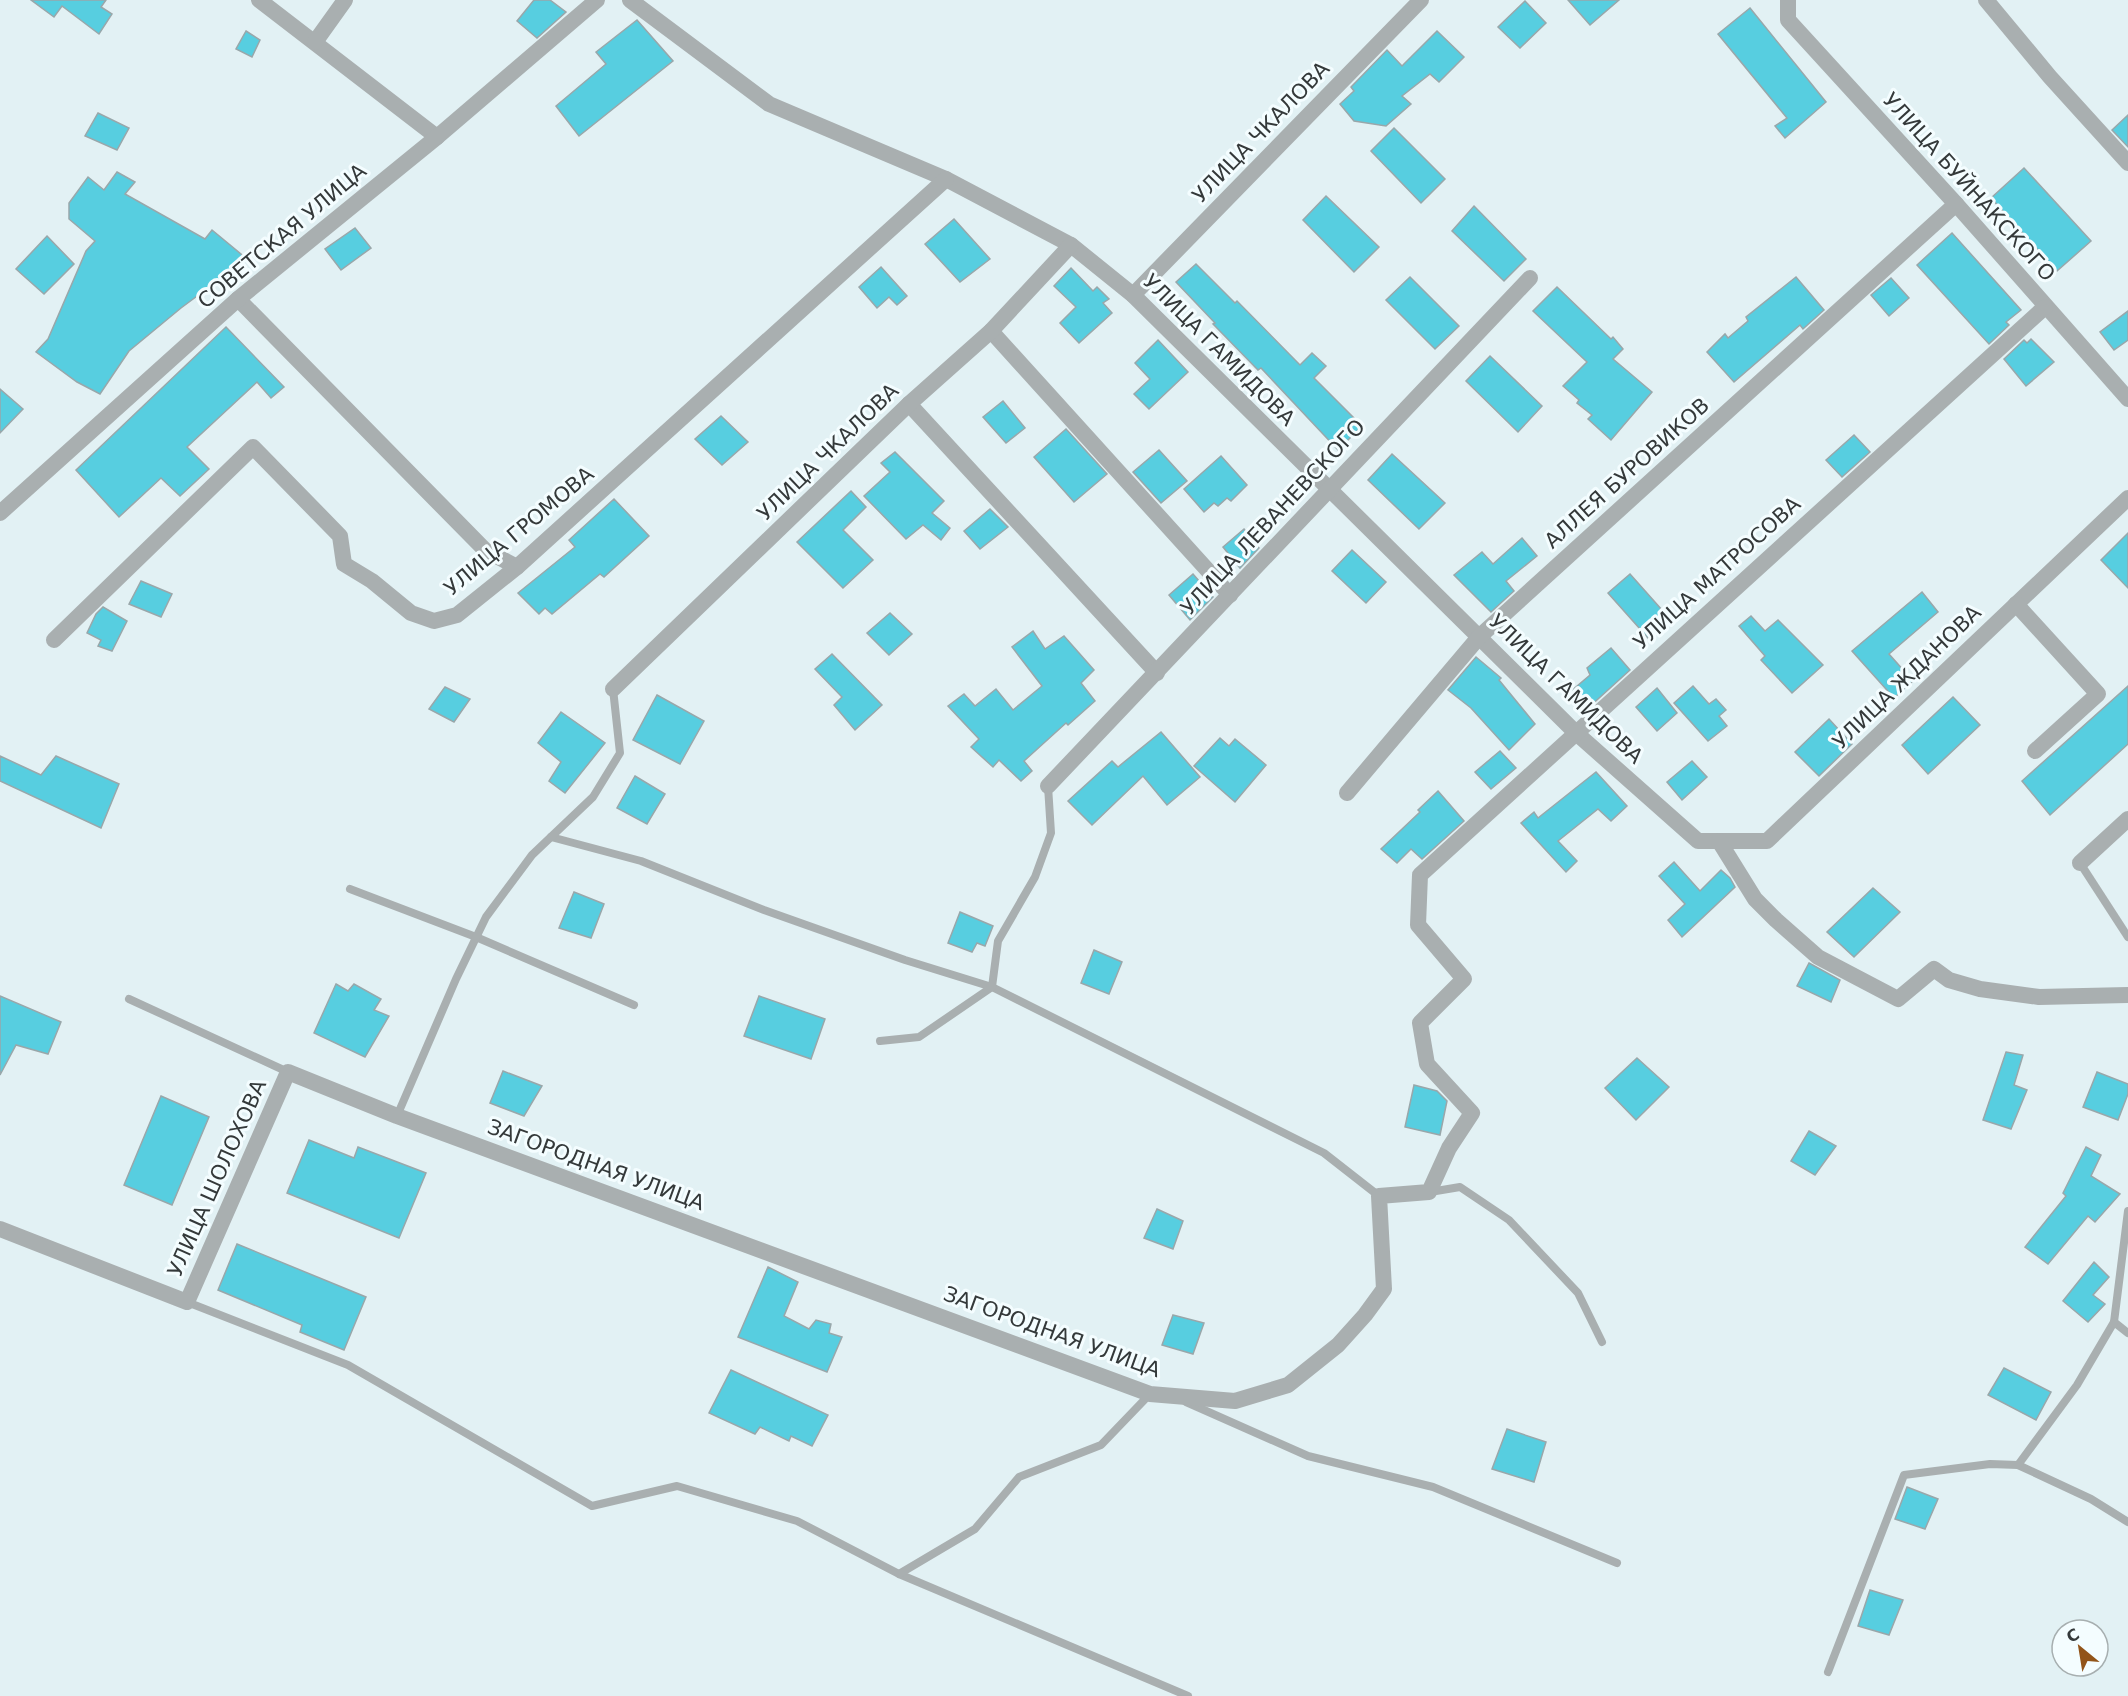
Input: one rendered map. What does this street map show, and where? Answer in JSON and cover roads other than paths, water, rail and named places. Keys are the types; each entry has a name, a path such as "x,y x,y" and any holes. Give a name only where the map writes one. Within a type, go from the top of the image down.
{"street":[{"path":"259,0 437,137"},
{"path":"315,42 345,0"},
{"name":"СОВЕТСКАЯ УЛИЦА","path":"0,513 238,299 437,137 597,0"},
{"name":"УЛИЦА ГАМИДОВА","path":"630,0 769,104 946,179 1071,245 1133,295 1575,732 1698,841"},
{"name":"УЛИЦА ЧКАЛОВА","path":"1133,295 1421,0"},
{"name":"УЛИЦА БУЙНАКСКОГО","path":"1788,0 1788,20 1956,204 2128,399"},
{"path":"1986,0 2050,77 2128,163"},
{"name":"УЛИЦА ГРОМОВА","path":"54,640 253,447 340,536 344,564 372,580 411,613 434,621 457,615 518,567 946,179"},
{"name":"АЛЛЕЯ БУРОВИКОВ","path":"1347,793 1479,637 1956,204"},
{"name":"УЛИЦА ЧКАЛОВА","path":"613,689 909,404 991,332 1071,245"},
{"name":"УЛИЦА ЛЕВАНЕВСКОГО","path":"1048,786 1530,278"},
{"path":"238,299 485,550 518,567"},
{"name":"УЛИЦА МАТРОСОВА","path":"1429,1192 1449,1148 1472,1113 1427,1064 1420,1023 1464,979 1418,925 1420,875 2045,307"},
{"path":"991,332 1230,595"},
{"path":"909,404 1157,672"},
{"name":"УЛИЦА ЖДАНОВА","path":"1698,841 1767,841 2128,498"},
{"path":"2016,604 2098,694 2035,751"},
{"path":"2080,863 2128,819"},
{"path":"1719,841 1755,899 1776,920 1818,957 1898,999 1934,969 1949,980 1980,988 2039,997 2128,995"},
{"name":"ЗАГОРОДНАЯ УЛИЦА","path":"288,1072 397,1116 1150,1394 1235,1401 1288,1386 1338,1345 1365,1315 1384,1289 1379,1196"},
{"name":"УЛИЦА ШОЛОХОВА","path":"187,1302 288,1072"},
{"path":"1379,1196 1429,1192"},
{"path":"0,1230 187,1302"}],"lane":[{"path":"397,1116 486,917 532,855 593,797 620,753 613,689"},
{"path":"880,1041 919,1037 992,987 998,941 1035,877 1052,833 1048,786"},
{"path":"551,837 641,861 774,914 905,960 992,987 1324,1153 1379,1196"},
{"path":"2080,863 2128,937"},
{"path":"350,889 476,937 634,1005"},
{"path":"129,999 288,1072"},
{"path":"1429,1192 1460,1187 1509,1220 1578,1293 1602,1342"},
{"path":"2018,1465 2077,1385 2114,1322 2128,1211"},
{"path":"187,1302 348,1365 592,1506 677,1486 797,1521 899,1574 1188,1696"},
{"path":"2114,1322 2128,1333"},
{"path":"899,1574 975,1529 1019,1477 1101,1445 1150,1394 1187,1402 1308,1456 1432,1487 1617,1563"},
{"path":"1828,1672 1904,1474 1990,1464 2018,1465 2091,1499 2128,1522"}]}
